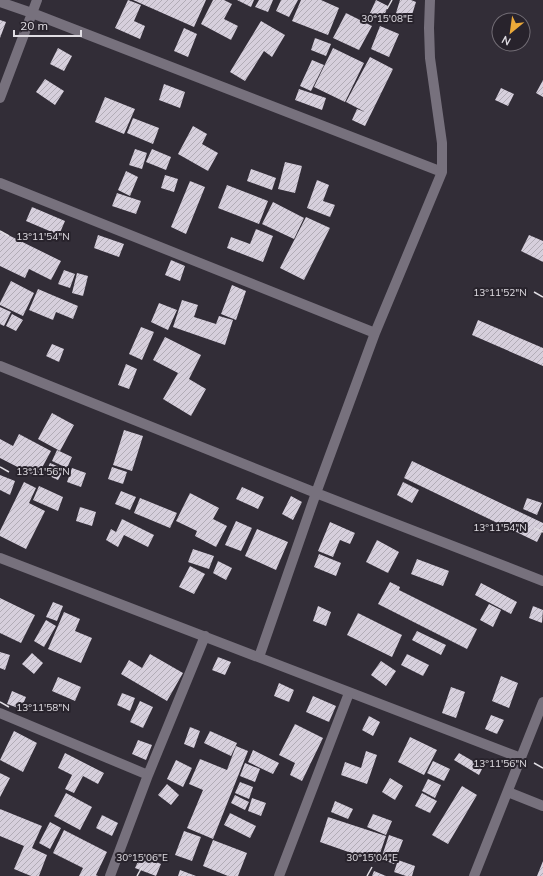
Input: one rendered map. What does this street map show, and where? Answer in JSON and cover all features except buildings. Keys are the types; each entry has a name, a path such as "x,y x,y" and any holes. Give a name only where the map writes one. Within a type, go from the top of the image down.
{"street":[{"path":"0,98 37,0"},
{"path":"259,657 374,333 442,172 442,143 430,58 430,0"},
{"path":"0,2 32,13 442,172"},
{"path":"0,183 374,333"},
{"path":"0,366 316,493 543,581"},
{"path":"0,558 520,758"},
{"path":"110,876 148,775 206,636"},
{"path":"279,876 349,693"},
{"path":"474,876 543,702"},
{"path":"0,713 148,775"},
{"path":"508,792 543,806"}]}
